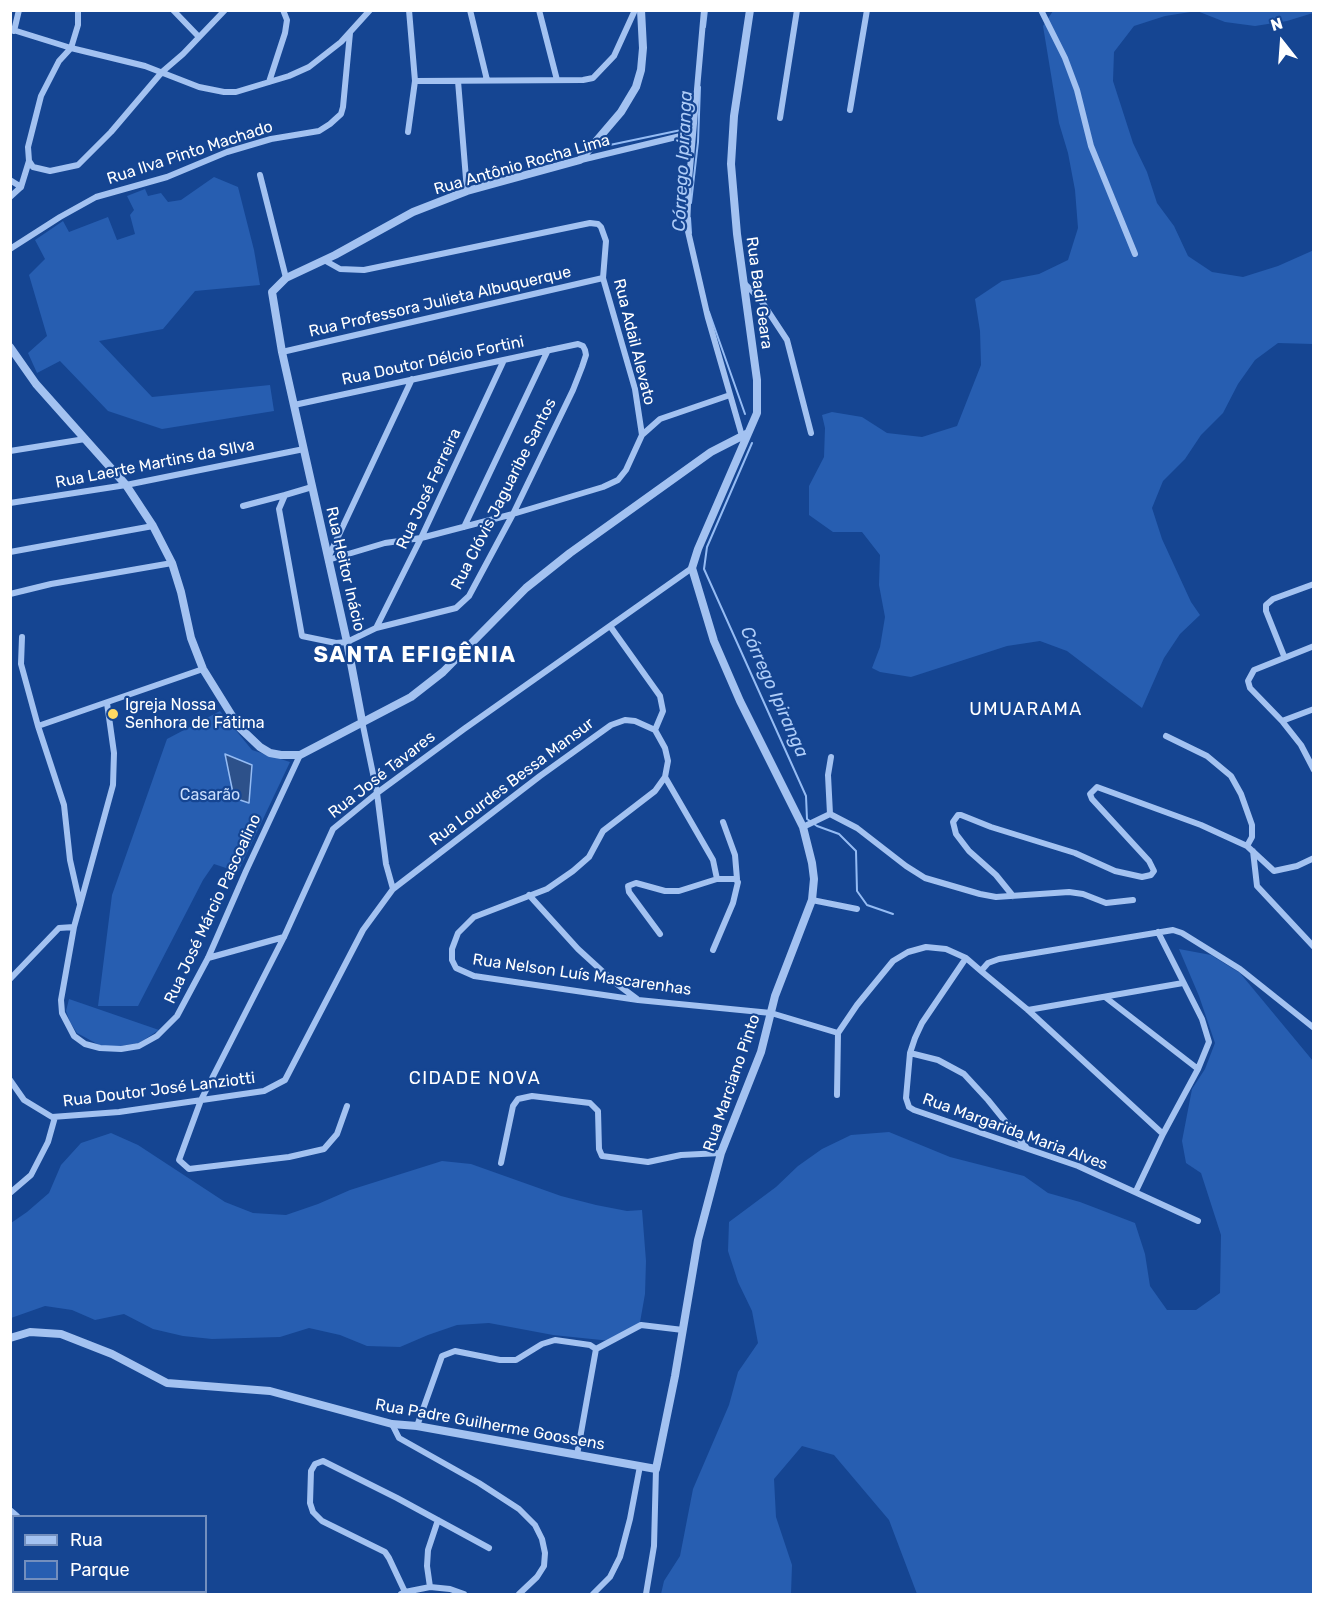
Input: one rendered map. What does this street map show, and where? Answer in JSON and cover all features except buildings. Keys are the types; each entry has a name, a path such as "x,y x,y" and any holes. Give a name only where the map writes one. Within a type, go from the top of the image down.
{"street":[{"path":"19,10 12,30 70,48 117,58 162,72 199,87 224,92 249,89 309,67 350,33 370,10"},
{"path":"10,197 21,187 31,164 28,147 40,96 59,61 70,48 78,25 78,10"},
{"path":"173,10 199,38"},
{"path":"31,164 50,171 78,165 111,132 162,72 225,10"},
{"path":"270,82 285,33 287,20 283,10"},
{"path":"408,132 415,81 409,10"},
{"path":"470,10 487,80"},
{"path":"539,10 557,80"},
{"path":"415,81 583,80 592,78 614,56 635,10"},
{"path":"580,160 621,112 636,87 641,70 643,48 641,10"},
{"path":"10,347 36,384 126,484 153,526 172,563 191,638 203,669 239,727 260,747 270,753 300,755 411,697 443,672 526,588 570,553 711,452 745,435 730,395 688,238 689,180 704,10"},
{"name":"Rua Badi Geara","path":"692,568 745,435 757,413 758,397 737,234 731,164 734,117 750,10"},
{"path":"780,118 797,10"},
{"path":"850,110 867,10"},
{"path":"1041,10 1065,58 1077,90 1091,146 1135,254"},
{"name":"Rua Ilva Pinto Machado","path":"10,249 96,197 167,177 246,146 324,128 336,120 344,107 350,33"},
{"path":"458,81 467,191"},
{"name":"Rua Antônio Rocha Lima","path":"272,292 286,278 413,212 467,191 580,160 693,133"},
{"path":"260,176 286,278"},
{"path":"10,180 21,187"},
{"name":"Rua Adail Alevato","path":"324,260 340,269 364,270 590,223 598,224 602,227 606,241 603,278 634,389 642,435"},
{"name":"Rua Professora Julieta Albuquerque","path":"282,352 603,278"},
{"path":"744,283 760,299 788,340 811,433"},
{"name":"Rua Heitor Inácio","path":"272,292 282,352 347,642 377,793 386,864 393,889"},
{"name":"Rua Doutor Délcio Fortini","path":"294,405 578,344"},
{"name":"Rua Clóvis Jaguaribe Santos","path":"347,642 376,628 456,608 470,596 513,514 582,367 586,355 582,346 578,344"},
{"path":"464,527 548,350"},
{"name":"Rua José Ferreira","path":"376,628 421,538 504,360"},
{"path":"328,559 412,379"},
{"path":"328,559 385,543 421,538 464,527 603,487 618,480 626,470 642,435 660,419 730,395"},
{"path":"10,452 85,439"},
{"name":"Rua Laerte Martins da SIlva","path":"10,503 126,484 304,449"},
{"path":"243,506 312,487"},
{"path":"285,495 279,509 302,636 336,643 347,642"},
{"path":"10,552 153,526"},
{"path":"10,594 51,584 172,563"},
{"name":"Rua José Tavares","path":"347,1106 337,1134 324,1149 289,1157 189,1169 179,1160 201,1100 284,937 333,829 377,793 692,568"},
{"name":"Rua Marciano Pinto","path":"646,1594 655,1536 656,1469 698,1240 721,1153 761,1052 775,996 812,900 814,879 804,826 740,701 714,641 692,568"},
{"path":"1284,656 1266,606 1273,599 1314,584"},
{"path":"610,626 660,696 663,711 655,730 660,736 668,761 665,777 713,860 717,879"},
{"path":"22,636 21,664 38,726 64,805 70,860 80,906"},
{"path":"1314,646 1284,656 1254,670 1248,681 1250,688 1282,721 1301,745 1314,770"},
{"path":"38,726 203,669"},
{"name":"Rua José Márcio Pascoalino","path":"107,703 114,753 113,785 74,927 61,1000 62,1012 74,1036 85,1044 100,1048 121,1049 138,1046 157,1036 177,1016 208,958 300,755"},
{"path":"1282,721 1314,709"},
{"name":"Rua Lourdes Bessa Mansur","path":"393,889 540,776 611,725 625,720 635,721 655,730"},
{"path":"1166,736 1208,756 1231,776 1241,794 1252,825 1252,837 1247,846"},
{"path":"830,814 828,775 831,757"},
{"name":"Rua Nelson Luís Mascarenhas","path":"665,777 655,791 603,831 589,857 580,866 547,889 474,917 458,933 452,949 452,960 456,968 474,976 638,1000 771,1013 838,1033"},
{"path":"1013,896 996,875 969,851 957,834 953,822 958,815 1075,853 1114,871 1142,877 1151,875 1154,871 1149,861 1092,799 1090,794 1094,789 1101,787 1201,825 1247,846 1276,872 1314,858"},
{"path":"804,826 830,814"},
{"path":"830,814 857,828 925,878 980,894 996,897 1069,892 1083,894 1106,903 1134,900"},
{"path":"713,950 738,889 735,855 723,822"},
{"path":"1253,850 1257,886 1314,946"},
{"path":"660,934 629,892 628,886 636,883 665,891 680,891 717,879 737,879"},
{"name":"Rua Doutor José Lanziotti","path":"10,1080 24,1100 55,1117 119,1112 264,1091 285,1080 363,930 393,889"},
{"path":"529,895 578,949 638,1000"},
{"path":"812,900 857,909"},
{"path":"10,980 59,928 74,927"},
{"path":"981,970 988,963 999,959 1173,930 1182,933 1240,969 1314,1028"},
{"path":"1136,1191 1209,1045 1209,1038 1202,1019 1158,932"},
{"path":"208,958 284,937"},
{"path":"837,1095 838,1033 880,975 900,956 908,952 935,947 966,958 981,970 1163,1134"},
{"name":"Rua Margarida Maria Alves","path":"966,958 922,1023 910,1053 906,1098 909,1107 1078,1166 1198,1221"},
{"path":"1028,1010 1183,983"},
{"path":"1105,997 1198,1069"},
{"path":"910,1053 938,1060 963,1074 994,1107 1026,1148"},
{"path":"501,1163 513,1106 518,1099 532,1096 590,1103 598,1111 599,1149 602,1156 648,1162 681,1155 721,1153"},
{"path":"10,1193 31,1175 48,1142 55,1117"},
{"path":"596,1349 641,1325 683,1330"},
{"name":"Rua Padre Guilherme Goossens","path":"10,1338 30,1332 61,1334 112,1354 167,1383 270,1391 392,1424 417,1426 656,1469"},
{"path":"417,1426 442,1356 455,1351 500,1360 516,1360 542,1344 555,1340 590,1345 596,1349"},
{"path":"577,1455 596,1349"},
{"path":"392,1424 399,1438 479,1483 519,1509 535,1525 542,1539 545,1553 544,1566 537,1577 519,1594"},
{"path":"464,1594 450,1589 430,1587 403,1593 385,1552 316,1517 310,1503 311,1471 315,1464 323,1461 489,1548"},
{"path":"593,1594 610,1577 620,1557 640,1466"},
{"path":"430,1587 427,1566 428,1550 438,1520"}],"green space":[{"path":"1053,11 1197,11 1165,16 1134,26 1114,52 1113,81 1133,143 1147,172 1157,203 1174,226 1188,256 1212,272 1243,277 1278,266 1314,250 1313,344 1278,343 1255,360 1238,384 1223,413 1201,435 1185,459 1163,481 1152,508 1162,539 1191,602 1200,615 1180,634 1164,658 1142,708 1067,651 1040,641 1007,646 911,677 880,672 872,668 880,647 885,617 879,585 880,555 862,532 833,532 809,515 809,486 824,457 825,428 822,415 832,412 862,417 887,433 922,437 957,426 981,365 980,331 975,299 1002,281 1039,274 1068,260 1078,228 1075,190 1059,123 1043,26"},
{"path":"1197,11 1313,11 1313,13 1287,21 1255,26 1225,22"},
{"path":"214,177 238,187 254,250 260,285 195,291 163,329 99,341 152,397 270,385 274,411 162,429 108,411 60,361 37,373 28,353 47,336 29,275 45,259 35,240 63,221 69,232 108,217 117,240 135,234 130,215 134,210 127,196 145,189 148,196 161,193 168,202 181,200"},
{"name":"Casarão","path":"220,711 252,750 290,762 238,872 214,864 203,880 138,1006 98,1006 112,895 167,739"},
{"path":"1179,949 1211,955 1240,973 1313,1061 1313,1594 917,1594 889,1520 834,1455 802,1446 774,1479 776,1517 792,1565 791,1594 661,1594 664,1581 680,1556 693,1489 729,1405 738,1372 758,1343 752,1311 738,1282 728,1251 729,1222 822,1149 851,1135 889,1132 950,1157 1024,1176 1048,1193 1080,1202 1135,1223 1145,1254 1150,1286 1167,1310 1196,1310 1220,1293 1221,1235 1201,1173 1186,1163 1182,1141 1192,1089 1205,1069 1215,1043 1199,996"},
{"path":"69,999 159,1030 139,1043 101,1046 77,1033 66,1011"},
{"path":"111,1133 138,1145 225,1202 253,1213 286,1215 350,1190 442,1161 471,1164 561,1196 596,1205 627,1211 642,1210 646,1261 645,1294 639,1328 611,1341 553,1335 489,1323 457,1325 400,1347 367,1346 340,1335 309,1328 280,1337 212,1339 183,1336 153,1329 124,1314 95,1320 72,1310 45,1306 11,1318 11,1223 49,1193 61,1165 81,1143"}],"shaded area":[{"path":"225,754 252,765 249,803 234,798"}],"waterway":[{"name":"Córrego Ipiranga","path":"705,27 707,10"},
{"name":"Córrego Ipiranga","path":"691,203 698,142 700,87"},
{"path":"605,146 686,129"},
{"name":"Córrego Ipiranga","path":"690,218 691,233"},
{"name":"Córrego Ipiranga","path":"709,312 745,414"},
{"name":"Córrego Ipiranga","path":"752,443 707,547 704,569 806,796 807,819 817,826 839,834 856,851 857,891 867,905 893,914"}],"place":[{"name":"Igreja Nossa Senhora de Fátima","path":"113,714"}],"district":[{"name":"SANTA EFIGÊNIA","path":"415,656"},
{"name":"UMUARAMA","path":"1026,710"},
{"name":"CIDADE NOVA","path":"475,1079"}]}
